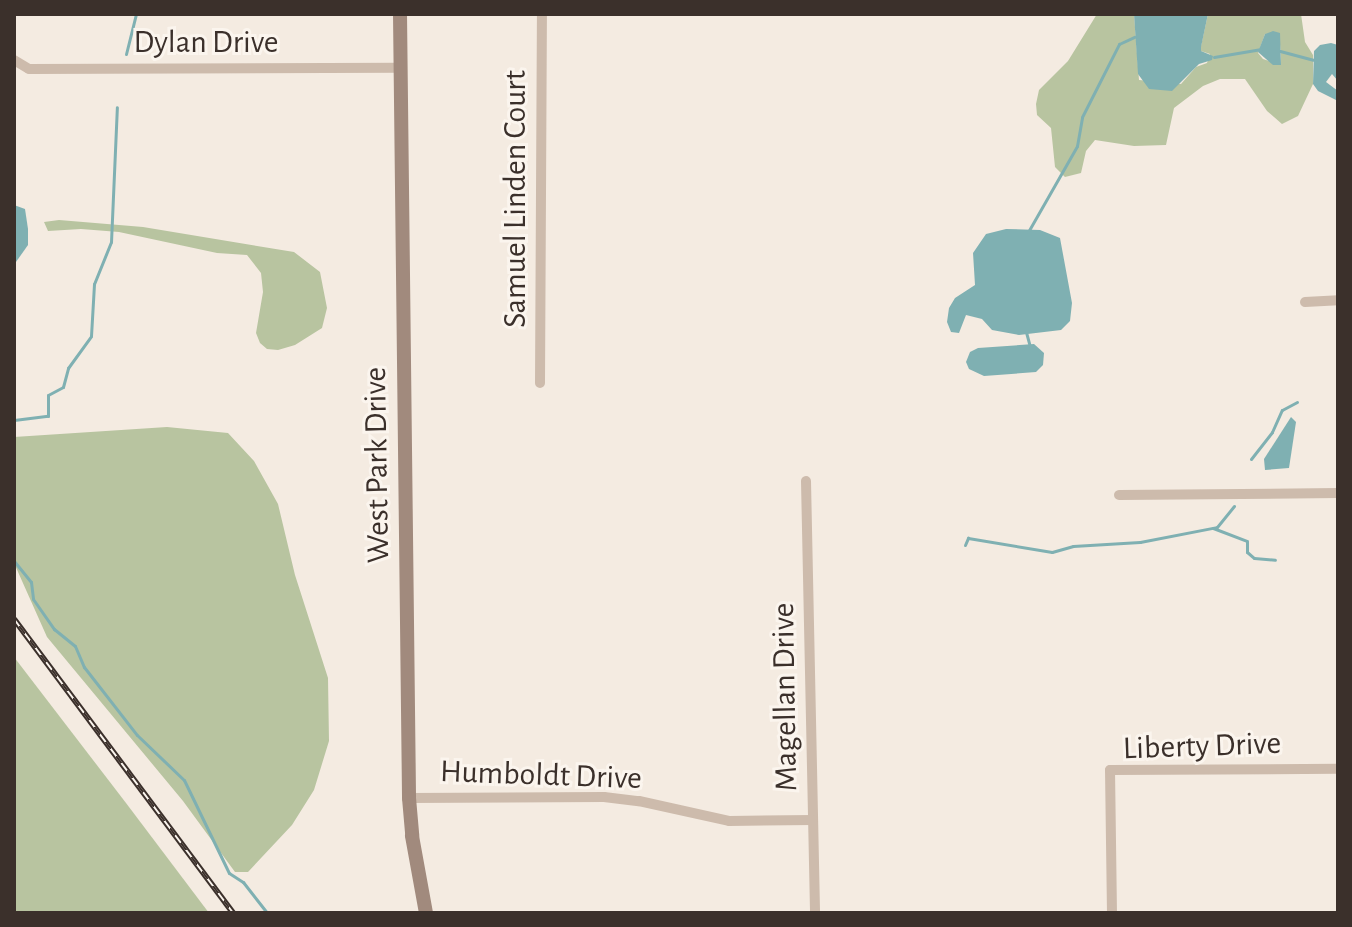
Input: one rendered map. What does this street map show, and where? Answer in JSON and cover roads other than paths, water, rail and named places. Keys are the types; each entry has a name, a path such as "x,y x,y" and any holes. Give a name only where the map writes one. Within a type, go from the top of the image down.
{"street":[{"name":"West Park Drive","path":"400,14 409,798 412,836 426,913"},
{"name":"Samuel Linden Court","path":"540,383 542,14"},
{"name":"Dylan Drive","path":"14,60 29,69 400,68"},
{"path":"1305,302 1338,300"},
{"name":"Magellan Drive","path":"806,481 815,913"},
{"path":"1119,495 1338,493"},
{"name":"Liberty Drive","path":"1112,913 1110,770 1338,769"},
{"name":"Humboldt Drive","path":"409,798 604,797 639,801 729,821 813,820"}],"water":[{"path":"1134,14 1208,14 1201,51 1213,56 1212,60 1199,64 1172,91 1149,89 1138,74"},
{"path":"1273,31 1280,33 1281,65 1273,65 1258,52 1265,34"},
{"path":"1320,45 1338,45 1338,81 1332,74 1326,82 1338,91 1338,101 1318,91 1313,84 1314,51"},
{"path":"14,205 25,209 28,229 28,245 16,262"},
{"path":"1006,229 1040,230 1060,238 1072,303 1070,321 1061,330 1019,335 992,330 982,319 966,315 959,333 951,332 947,322 949,308 955,298 975,285 973,253 986,234"},
{"path":"1034,344 1044,353 1043,365 1036,372 984,376 969,369 966,362 970,352 978,348"},
{"path":"1291,417 1296,422 1289,468 1265,470 1264,459"}],"waterway":[{"path":"126,54 136,14"},
{"path":"1028,232 1077,146 1082,117 1119,44 1134,37"},
{"path":"1214,57 1261,49"},
{"path":"1280,51 1313,60"},
{"path":"14,420 48,416 48,395 63,387 68,368 91,336 94,284 111,242 117,107"},
{"path":"1026,332 1030,347"},
{"path":"1251,459 1272,432 1282,410 1297,402"},
{"path":"965,545 968,538 1052,552 1073,546 1140,542 1217,527 1234,506"},
{"path":"1213,528 1247,541 1247,552 1254,558 1275,560"},
{"path":"14,561 31,582 33,599 54,629 75,646 84,667 137,735 184,780 229,873 243,882 267,913"}],"railway":[{"path":"14,619 233,913"}]}
